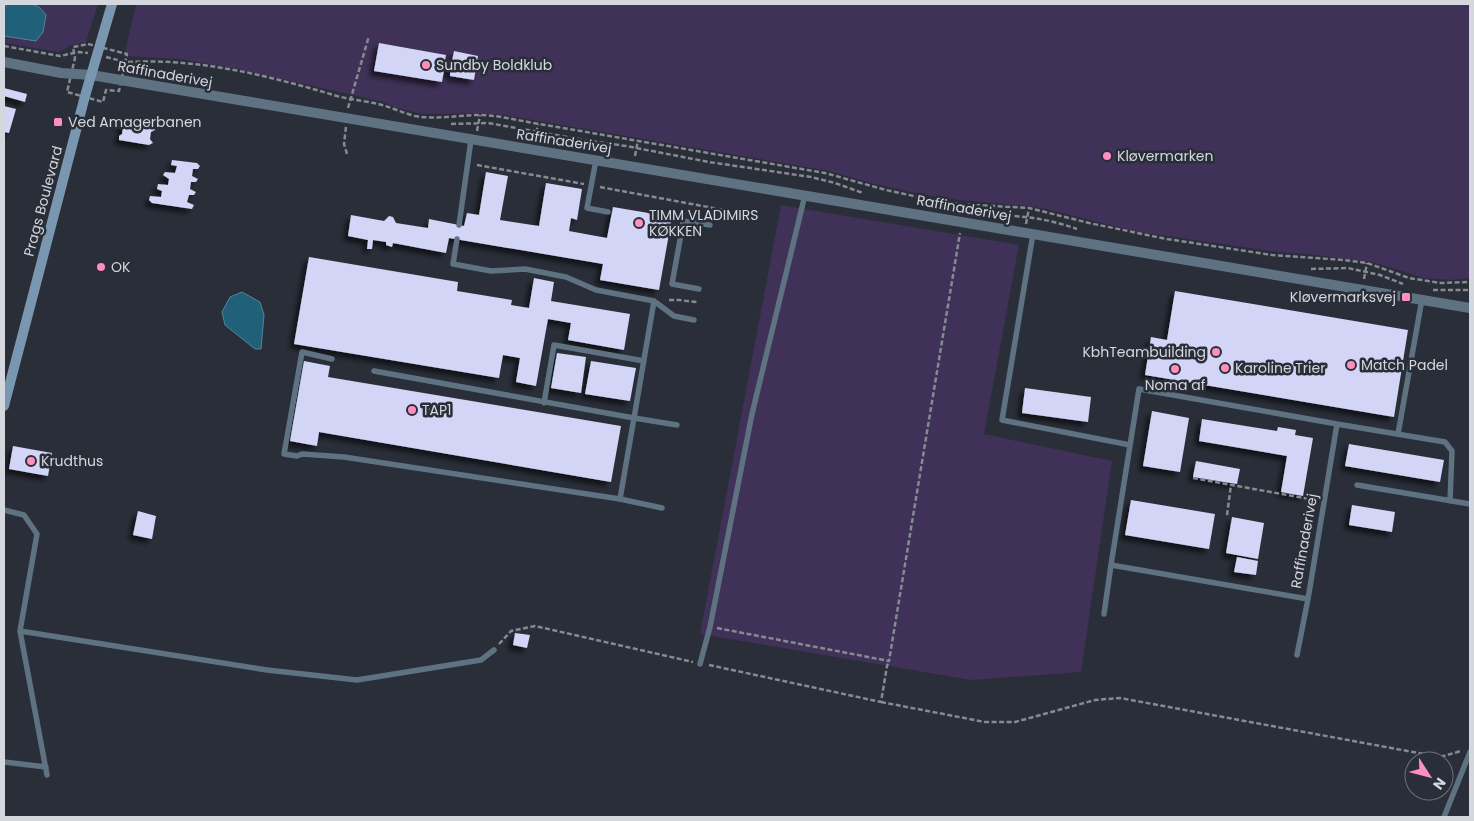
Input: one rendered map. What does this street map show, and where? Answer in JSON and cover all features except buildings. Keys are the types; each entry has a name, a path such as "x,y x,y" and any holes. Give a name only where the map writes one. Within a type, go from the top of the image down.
{"street":[{"name":"Prags Boulevard","path":"4,406 91,75 112,4"},
{"path":"4,62 61,73 91,75"},
{"name":"Raffinaderivej","path":"91,75 348,113 471,140 1470,308"},
{"path":"4,388 11,380"}],"lane":[{"path":"459,225 471,140"},
{"path":"596,160 588,208 608,212"},
{"path":"700,664 710,627 752,414 805,196"},
{"path":"699,289 672,284 683,221 710,225"},
{"path":"1033,234 1002,420 1130,445"},
{"path":"457,239 453,264 490,271 525,269 566,277 596,290 654,301 674,316 694,320"},
{"path":"1398,434 1422,299"},
{"path":"620,499 654,301"},
{"path":"544,403 554,344 644,362"},
{"path":"332,358 302,352 284,454 344,457 620,499 662,508"},
{"path":"374,371 544,403 677,425"},
{"path":"1104,614 1139,388 1445,442 1452,451 1450,501"},
{"name":"Raffinaderivej","path":"1111,566 1308,599 1337,424"},
{"path":"1357,484 1470,504"},
{"path":"4,510 24,515 37,534 20,631 47,776"},
{"path":"1297,655 1308,599"},
{"path":"20,631 267,670 357,680 481,660 494,650"},
{"path":"1444,817 1470,752"},
{"path":"4,762 46,767"}],"path":[{"path":"347,154 344,144 348,113 368,36"},
{"path":"4,46 60,56 80,52 97,55 203,82"},
{"path":"124,62 156,60 230,70 291,82 422,117 439,118 480,115 538,124 825,173 922,198 958,204 1029,208 1167,239 1272,255 1368,263 1409,278 1441,283 1470,282"},
{"path":"339,107 348,113"},
{"path":"479,123 480,115"},
{"path":"444,124 479,123 537,131 710,162 810,177 835,183 867,195"},
{"path":"537,131 538,124"},
{"path":"637,148 638,140"},
{"path":"468,163 751,215"},
{"path":"1028,217 1029,208"},
{"path":"1045,219 1047,212"},
{"path":"985,215 1045,219 1081,231"},
{"path":"881,702 961,222"},
{"path":"1366,272 1368,263"},
{"path":"1309,270 1348,268 1380,275 1407,285 1409,278"},
{"path":"1432,290 1470,290"},
{"path":"654,301 678,300 697,302"},
{"path":"1193,478 1324,502"},
{"path":"1227,515 1231,485"},
{"path":"494,650 511,630 535,626 700,664 985,722 1015,722 1095,700 1120,698 1440,757 1463,750"},
{"path":"710,627 889,661"}],"shaded area":[{"path":"4,4 98,4 86,42 72,45 59,52 4,43"},
{"name":"Kløvermarken","path":"136,4 1470,4 1470,278 1451,280 1424,278 1372,262 1284,253 1133,231 1051,210 919,194 829,171 504,115 480,113 422,114 397,108 383,102 238,69 180,59 124,56"},
{"path":"781,205 1019,245 984,434 1112,461 1081,672 971,680 700,634"}],"water":[{"path":"8,4 34,5 46,15 43,32 36,41 4,36 4,7"},
{"path":"242,292 260,302 264,315 261,349 255,349 225,325 222,312 230,297"}],"place":[{"name":"Sundby Boldklub","path":"426,65"},
{"name":"Ved Amagerbanen","path":"58,122"},
{"name":"Kløvermarken","path":"1107,156"},
{"name":"TIMM VLADIMIRS KØKKEN","path":"639,223"},
{"name":"OK","path":"101,267"},
{"name":"Kløvermarksvej","path":"1406,297"},
{"name":"KbhTeambuilding","path":"1216,352"},
{"name":"Match Padel","path":"1351,365"},
{"name":"Karoline Trier","path":"1225,368"},
{"name":"Noma af","path":"1175,369"},
{"name":"TAP1","path":"412,410"},
{"name":"Krudthus","path":"31,461"}]}
